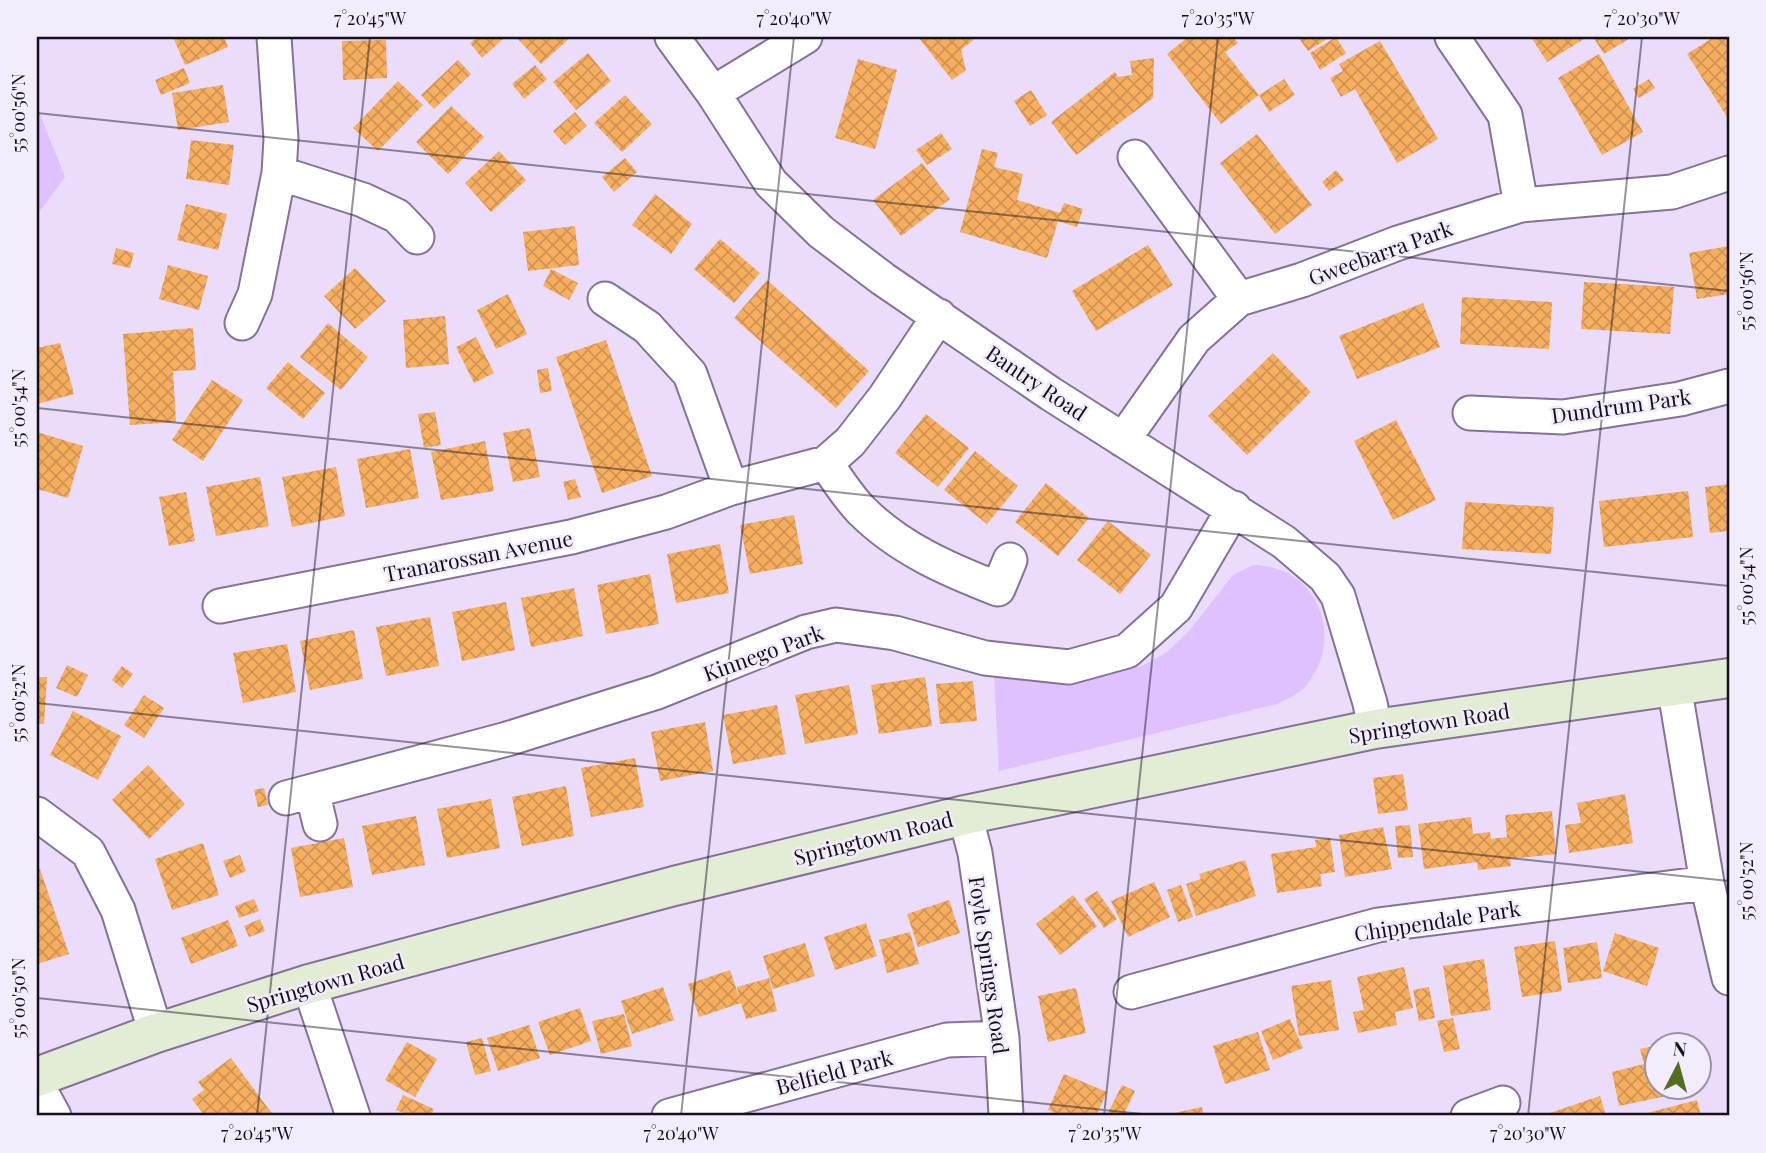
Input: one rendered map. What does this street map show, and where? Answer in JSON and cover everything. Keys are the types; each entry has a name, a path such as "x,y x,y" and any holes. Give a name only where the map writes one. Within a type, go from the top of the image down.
{"main road":[{"name":"Springtown Road","path":"37,1077 156,1033 309,984 674,886 965,815 1375,729 1729,678"}],"street":[{"path":"242,323 255,295 279,173 281,139 274,37"},
{"name":"Bantry Road","path":"672,37 713,93 771,183 821,232 883,279 1051,394 1284,542 1325,577 1338,596 1370,703 1375,729"},
{"path":"713,93 805,37"},
{"path":"1452,37 1505,115 1521,205"},
{"path":"1135,157 1239,299"},
{"path":"279,173 363,200 397,216 417,237"},
{"name":"Gweebarra Park","path":"1123,440 1194,339 1239,299 1302,280 1398,243 1521,205 1672,192 1729,173"},
{"path":"605,299 647,327 690,374 732,488"},
{"name":"Tranarossan Avenue","path":"220,606 571,537 666,512 732,488 826,463 849,442 885,397 939,316"},
{"name":"Dundrum Park","path":"1470,413 1563,417 1679,399 1729,386"},
{"path":"826,463 861,511 908,548 956,573 998,589 1010,560"},
{"name":"Kinnego Park","path":"320,824 299,795 507,739 632,700 806,632 836,625 895,633 985,659 1069,667 1127,651 1177,607 1234,508"},
{"path":"1674,685 1707,883 1729,978"},
{"path":"37,814 88,852 118,910 156,1033"},
{"name":"Foyle Springs Road","path":"965,815 975,853 1002,1038 1006,1116"},
{"name":"Chippendale Park","path":"1131,992 1378,925 1707,883"},
{"path":"309,984 353,1116"},
{"name":"Belfield Park","path":"669,1116 947,1040 1002,1038"},
{"path":"37,1085 54,1116"},
{"path":"1468,1116 1503,1103"}],"shaded area":[{"path":"37,107 65,177 37,215"},
{"path":"1253,565 1276,569 1295,578 1309,591 1319,608 1324,628 1323,648 1317,668 1302,690 1277,704 999,771 994,675 1070,676 1142,666 1167,652 1190,630 1233,575"}],"building":[{"path":"173,37 224,37 228,47 185,65"},
{"path":"478,37 504,38 482,58 470,43"},
{"path":"516,37 571,37 541,64"},
{"path":"918,37 977,37 961,50 966,70 952,80"},
{"path":"1188,37 1233,37 1238,43 1225,52 1259,95 1221,124 1167,54"},
{"path":"1298,37 1330,37 1308,51"},
{"path":"1336,37 1346,53 1320,70 1310,53"},
{"path":"1531,37 1587,37 1547,62"},
{"path":"1593,37 1632,37 1604,54"},
{"path":"1714,37 1729,37 1729,120 1687,54"},
{"path":"386,40 387,78 343,80 342,41"},
{"path":"1380,41 1438,139 1397,163 1355,89 1341,97 1330,78 1343,71 1339,64"},
{"path":"588,53 611,81 576,110 553,82"},
{"path":"1599,54 1643,132 1602,155 1558,78"},
{"path":"1154,58 1153,98 1076,155 1051,122 1115,72 1118,77 1132,75 1130,61"},
{"path":"858,59 897,70 875,149 835,138"},
{"path":"458,60 471,74 434,109 421,95"},
{"path":"535,65 547,79 524,99 512,84"},
{"path":"184,68 190,83 161,95 155,80"},
{"path":"1284,79 1295,95 1269,112 1259,95"},
{"path":"1649,79 1655,88 1639,98 1633,89"},
{"path":"398,81 423,105 378,151 353,128"},
{"path":"223,85 229,122 178,130 172,93"},
{"path":"1031,90 1047,115 1030,126 1014,101"},
{"path":"625,95 652,124 622,152 594,123"},
{"path":"451,106 484,137 448,174 416,142"},
{"path":"575,112 587,126 565,145 553,131"},
{"path":"941,133 952,149 927,165 916,150"},
{"path":"1257,134 1312,205 1275,234 1220,163"},
{"path":"191,140 234,145 229,185 186,179"},
{"path":"982,149 998,153 994,167 1023,174 1017,200 1060,213 1064,203 1083,209 1077,227 1058,221 1047,258 960,232"},
{"path":"499,151 526,180 491,212 465,183"},
{"path":"625,158 637,172 614,192 602,177"},
{"path":"922,163 950,199 901,236 873,200"},
{"path":"1336,170 1344,180 1329,191 1322,182"},
{"path":"655,194 692,224 671,254 632,225"},
{"path":"186,204 227,214 218,250 177,240"},
{"path":"575,226 579,265 528,271 523,232"},
{"path":"720,239 760,273 734,303 694,269"},
{"path":"1148,245 1173,285 1096,331 1072,291"},
{"path":"1729,246 1729,294 1697,299 1689,253"},
{"path":"116,248 134,253 130,268 112,264"},
{"path":"168,265 208,276 199,310 159,299"},
{"path":"355,268 386,301 355,329 324,296"},
{"path":"551,269 578,283 569,300 543,286"},
{"path":"767,280 869,371 836,408 734,318"},
{"path":"1584,282 1674,287 1670,334 1581,329"},
{"path":"508,294 527,334 496,349 477,310"},
{"path":"1462,297 1552,302 1549,349 1460,344"},
{"path":"1423,303 1440,347 1357,379 1339,336"},
{"path":"445,316 449,364 406,368 403,320"},
{"path":"328,323 368,357 341,390 300,357"},
{"path":"193,328 196,370 173,371 176,422 130,425 123,334"},
{"path":"476,337 494,373 474,383 456,347"},
{"path":"606,340 652,476 602,493 556,357"},
{"path":"60,343 74,394 37,404 37,348"},
{"path":"1273,353 1311,392 1247,455 1208,416"},
{"path":"288,362 325,393 303,419 266,388"},
{"path":"548,368 552,391 540,393 537,370"},
{"path":"212,380 243,400 203,461 172,440"},
{"path":"435,412 441,445 424,448 418,414"},
{"path":"926,414 969,448 938,487 895,453"},
{"path":"1396,420 1436,500 1393,520 1354,441"},
{"path":"530,428 540,477 513,482 503,433"},
{"path":"37,432 83,446 68,498 37,489"},
{"path":"485,441 494,491 441,500 431,452"},
{"path":"410,449 419,498 366,508 357,459"},
{"path":"975,451 1018,486 987,524 944,490"},
{"path":"336,467 345,516 292,527 282,477"},
{"path":"260,477 269,526 216,536 206,487"},
{"path":"575,479 581,497 568,500 563,482"},
{"path":"1046,483 1089,518 1058,556 1015,522"},
{"path":"1729,484 1729,531 1710,533 1705,487"},
{"path":"1688,491 1693,537 1604,547 1599,501"},
{"path":"186,492 195,541 169,546 159,497"},
{"path":"1465,502 1554,507 1551,554 1462,549"},
{"path":"794,515 803,564 750,574 740,525"},
{"path":"1108,521 1151,555 1120,594 1077,560"},
{"path":"720,544 729,593 676,603 667,554"},
{"path":"650,574 659,624 606,634 597,585"},
{"path":"574,588 583,636 531,647 521,598"},
{"path":"506,602 515,650 462,661 452,612"},
{"path":"430,617 439,666 386,676 376,627"},
{"path":"354,630 363,679 310,690 300,641"},
{"path":"287,644 296,692 243,703 233,653"},
{"path":"67,665 88,675 77,697 56,688"},
{"path":"122,666 133,674 122,688 112,680"},
{"path":"37,677 47,677 44,724 37,724"},
{"path":"925,677 932,726 879,734 871,685"},
{"path":"973,681 977,721 940,724 936,684"},
{"path":"849,685 858,734 805,744 795,695"},
{"path":"144,695 164,708 144,738 124,725"},
{"path":"777,705 786,754 733,764 723,715"},
{"path":"73,711 121,736 98,780 50,755"},
{"path":"705,722 713,771 660,781 651,732"},
{"path":"635,758 644,807 591,817 581,768"},
{"path":"148,765 185,804 149,839 112,800"},
{"path":"1403,774 1408,810 1378,814 1373,778"},
{"path":"566,786 574,836 522,846 512,797"},
{"path":"264,788 268,805 258,807 254,790"},
{"path":"1625,794 1633,843 1569,853 1565,825 1581,823 1577,803"},
{"path":"491,799 500,848 447,858 437,809"},
{"path":"1552,811 1556,854 1510,859 1511,866 1478,870 1477,862 1424,869 1418,824 1471,817 1473,834 1490,832 1491,839 1507,837 1505,815"},
{"path":"416,816 425,865 372,875 362,826"},
{"path":"1410,825 1413,857 1398,858 1395,826"},
{"path":"1383,827 1392,869 1345,877 1339,835"},
{"path":"344,838 353,887 300,897 291,848"},
{"path":"1330,838 1335,872 1320,874 1322,886 1277,893 1271,854 1316,847 1315,840"},
{"path":"203,843 219,895 172,910 155,859"},
{"path":"240,855 246,871 230,878 223,861"},
{"path":"1245,860 1256,896 1196,916 1186,884 1201,879 1199,874"},
{"path":"40,869 69,954 37,964 37,870"},
{"path":"1154,882 1170,917 1128,937 1111,901"},
{"path":"1181,885 1193,917 1178,922 1167,890"},
{"path":"1097,891 1117,919 1104,928 1084,899"},
{"path":"1073,895 1097,926 1060,955 1036,924"},
{"path":"254,899 259,911 239,918 235,906"},
{"path":"949,900 960,933 918,947 907,914"},
{"path":"260,919 265,931 249,937 244,926"},
{"path":"228,920 238,946 191,964 181,938"},
{"path":"866,923 877,956 835,970 824,937"},
{"path":"910,932 919,964 887,973 879,940"},
{"path":"1615,933 1659,948 1647,986 1603,971"},
{"path":"1555,941 1562,991 1522,997 1514,947"},
{"path":"1597,942 1602,978 1568,983 1563,948"},
{"path":"805,943 815,976 773,989 763,956"},
{"path":"1484,959 1491,1010 1451,1016 1443,966"},
{"path":"1404,967 1413,1008 1395,1012 1397,1025 1358,1033 1353,1012 1364,1010 1357,977"},
{"path":"730,970 739,997 737,987 769,978 777,1011 746,1019 741,1003 699,1017 688,984"},
{"path":"1331,980 1339,1030 1299,1036 1291,986"},
{"path":"663,987 674,1020 632,1034 621,1001"},
{"path":"1429,987 1435,1018 1419,1021 1413,990"},
{"path":"1076,988 1086,1033 1048,1042 1038,996"},
{"path":"580,1008 591,1041 550,1055 538,1022"},
{"path":"624,1014 632,1046 601,1054 592,1021"},
{"path":"1453,1018 1460,1049 1444,1052 1437,1021"},
{"path":"1290,1019 1303,1048 1273,1060 1261,1031"},
{"path":"529,1025 540,1058 498,1071 487,1038"},
{"path":"1258,1032 1270,1070 1225,1084 1213,1046"},
{"path":"482,1038 491,1071 475,1075 466,1042"},
{"path":"407,1042 437,1059 415,1097 385,1080"},
{"path":"1644,1048 1644,1064 1640,1049"},
{"path":"231,1058 274,1116 205,1116 192,1099 204,1090 198,1082"},
{"path":"1644,1064 1644,1100 1648,1100 1619,1106 1612,1072"},
{"path":"1064,1074 1107,1092 1096,1116 1063,1116 1048,1110"},
{"path":"1122,1085 1135,1091 1123,1116 1114,1116 1108,1113"},
{"path":"403,1095 434,1109 431,1116 411,1116 396,1110"},
{"path":"1600,1096 1606,1116 1541,1116"},
{"path":"1697,1100 1701,1116 1648,1116 1647,1113"},
{"path":"1202,1107 1204,1116 1165,1116 1165,1115"}]}
